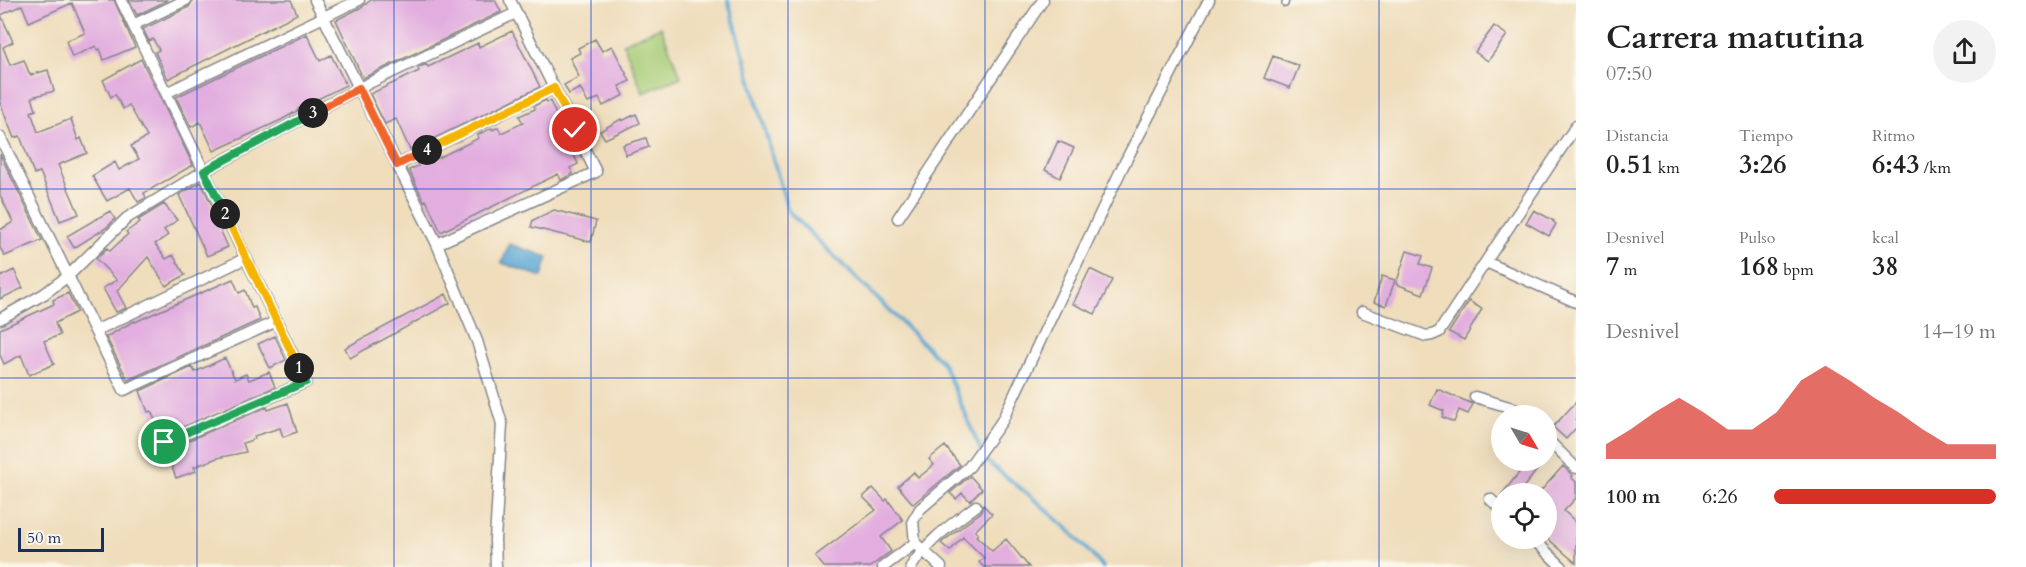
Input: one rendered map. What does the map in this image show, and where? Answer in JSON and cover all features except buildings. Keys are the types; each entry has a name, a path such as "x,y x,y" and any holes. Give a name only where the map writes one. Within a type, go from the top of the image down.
{"street":[{"path":"122,0 306,382 164,442"},
{"path":"134,25 186,0"},
{"path":"315,0 436,244 477,340 502,424 495,540 496,567"},
{"path":"166,93 359,0"},
{"path":"436,244 596,172 510,0"},
{"path":"898,218 1043,0"},
{"path":"911,567 918,547 913,521 920,509 969,467 1002,421 1123,166 1209,0"},
{"path":"0,320 44,294 68,276 127,218 204,171 359,88 516,13"},
{"path":"397,165 554,88"},
{"path":"1362,312 1426,336 1439,332 1575,128"},
{"path":"0,137 124,390 277,321"},
{"path":"95,331 246,258"},
{"path":"1486,262 1576,302"},
{"path":"1474,397 1502,405"},
{"path":"1557,449 1576,468"},
{"path":"883,567 933,539 976,506"},
{"path":"918,547 940,567"},
{"path":"1543,549 1562,567"}],"green space":[{"path":"661,27 681,77 643,93 623,43"}],"water":[{"path":"509,244 548,257 542,277 502,263"}],"waterway":[{"path":"728,0 788,211 943,363 985,460 1039,503 1072,533 1103,567"}],"route":[{"path":"164,442 306,382 204,171 359,88 397,165 554,88 575,130"}]}
